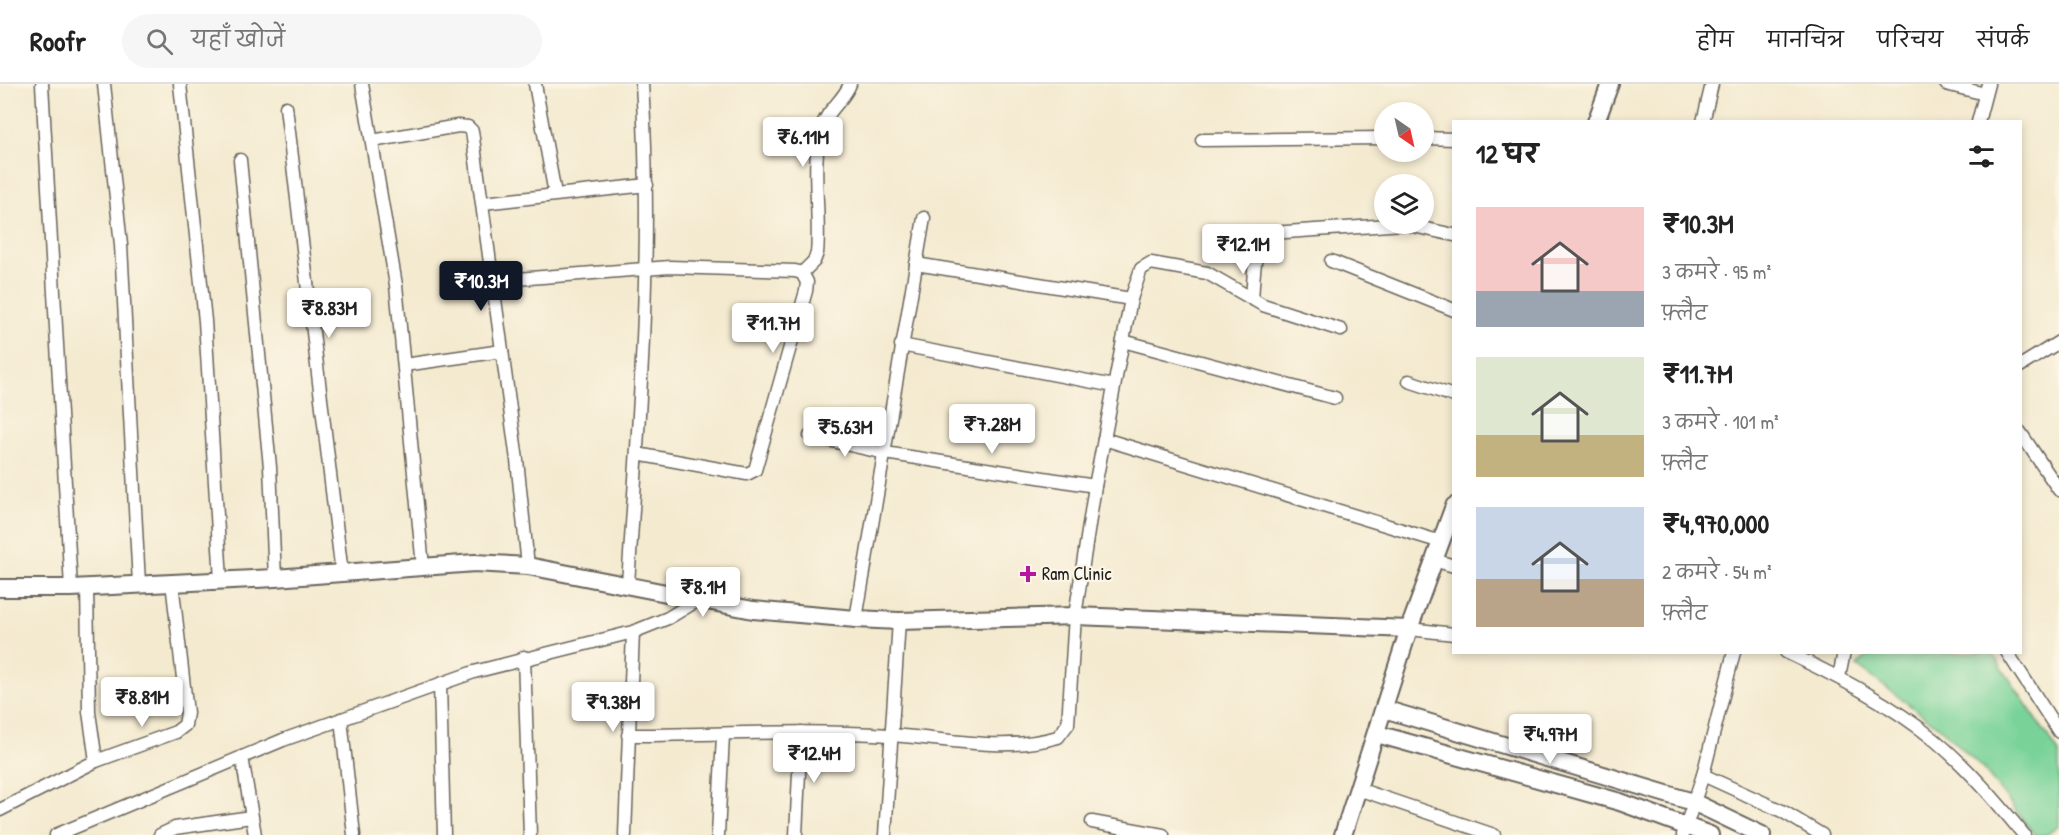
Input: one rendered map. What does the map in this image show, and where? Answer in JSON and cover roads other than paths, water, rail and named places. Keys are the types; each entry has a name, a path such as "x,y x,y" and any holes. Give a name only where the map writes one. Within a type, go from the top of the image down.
{"street":[{"path":"42,84 79,587 89,712 96,761"},
{"path":"104,84 121,245 139,584"},
{"path":"180,84 206,321 221,580"},
{"path":"362,84 396,285 423,567"},
{"path":"535,84 555,194"},
{"path":"628,584 637,454 645,271 647,185 642,84"},
{"path":"802,273 817,253 818,138 826,116 846,93 850,84"},
{"path":"1597,120 1610,84"},
{"path":"1703,120 1712,84"},
{"path":"1946,84 1986,89 1978,120"},
{"path":"286,107 342,574"},
{"path":"372,141 458,126 468,127 473,134 517,460 528,566"},
{"path":"1202,140 1374,138"},
{"path":"1434,139 1452,140"},
{"path":"240,160 270,467 275,578"},
{"path":"483,203 647,185"},
{"path":"856,619 924,218"},
{"path":"1252,299 1259,247 1263,238 1271,233 1404,224 1452,235"},
{"path":"1331,261 1452,309"},
{"path":"628,735 801,732 892,735 981,744 1013,743 1058,736 1068,724 1075,616 1095,486 1131,299 1141,268 1151,263 1213,275 1252,299 1341,330"},
{"path":"916,264 1131,299"},
{"path":"492,281 688,267 802,273 807,282 806,291 755,470 747,474 637,454"},
{"path":"1123,341 1335,398"},
{"path":"2022,365 2059,342"},
{"path":"901,345 1114,386"},
{"path":"404,365 502,351"},
{"path":"1409,381 1452,395"},
{"path":"2022,435 2059,490"},
{"path":"810,436 885,453 1095,486"},
{"path":"1104,439 1441,542"},
{"path":"1343,835 1409,629 1452,512"},
{"path":"1434,560 1452,565"},
{"path":"0,588 79,587 275,578 475,563 528,566 753,610 856,619 899,621 1075,616 1409,629 1452,634"},
{"path":"0,810 96,761 176,732 185,725 187,713 172,582"},
{"path":"56,835 242,757 341,719 524,657 633,632 668,618 698,600"},
{"path":"885,835 899,621"},
{"path":"625,835 633,632"},
{"path":"1685,831 1703,775 1733,654"},
{"path":"1790,654 1839,677 1884,703 1936,741 1986,789 2024,835"},
{"path":"1839,677 1844,654"},
{"path":"2008,654 2059,732"},
{"path":"524,657 530,835"},
{"path":"440,684 444,835"},
{"path":"1384,709 1693,802 1762,835"},
{"path":"341,719 354,835"},
{"path":"796,835 801,732"},
{"path":"1377,734 1620,802 1685,831 1710,835"},
{"path":"718,835 723,735"},
{"path":"242,757 255,835"},
{"path":"1703,775 1782,811 1822,835"},
{"path":"1358,789 1494,835"},
{"path":"160,835 175,828 251,817"},
{"path":"1092,822 1163,835"}],"place":[{"name":"Ram Clinic","path":"1028,574"}]}
